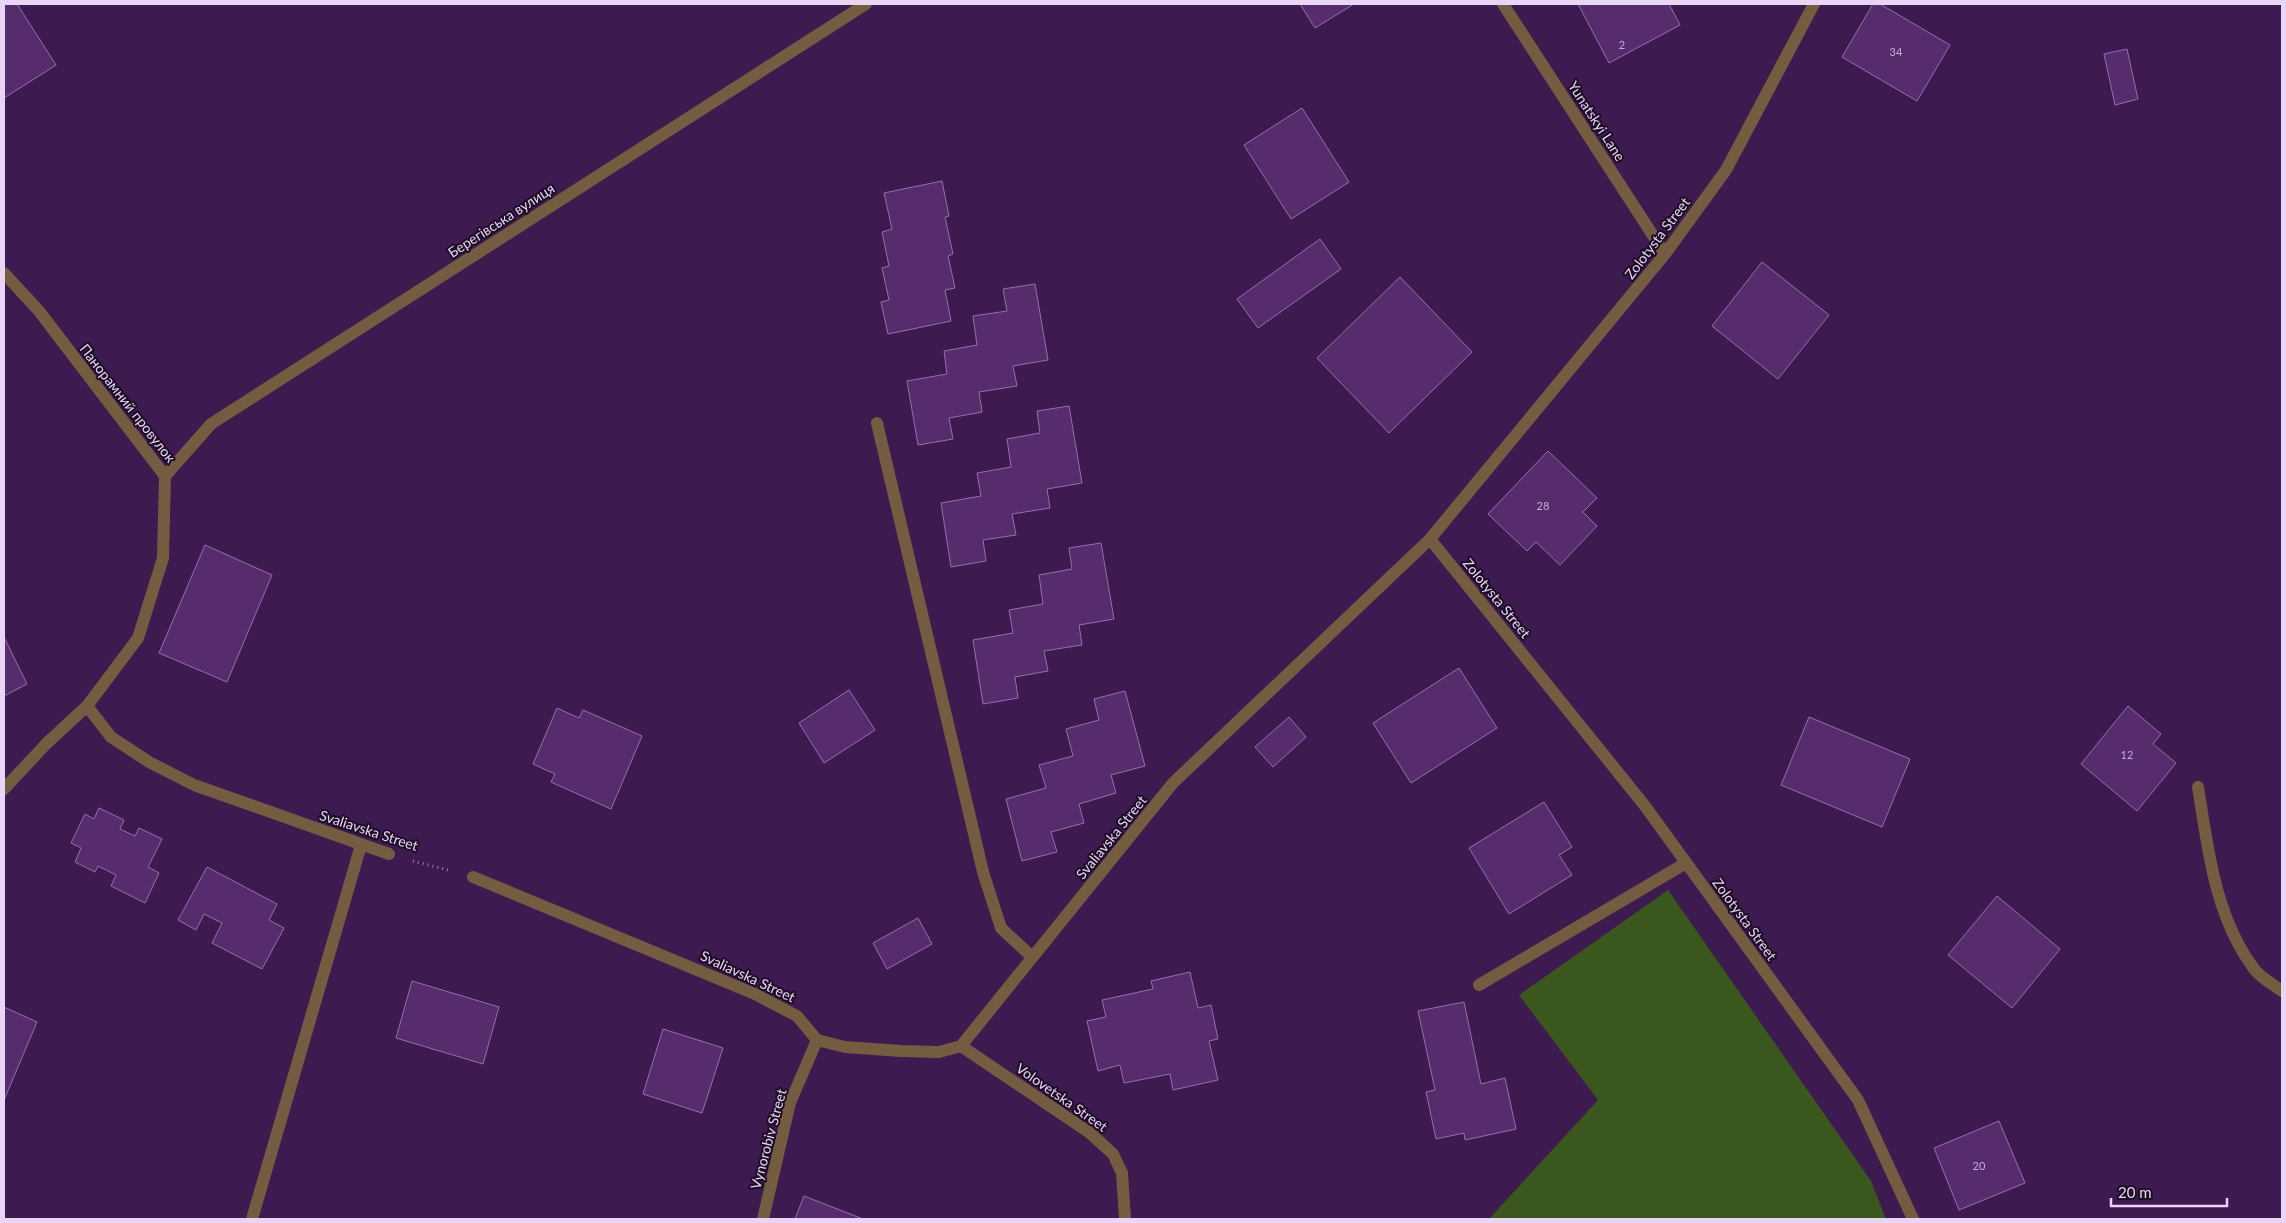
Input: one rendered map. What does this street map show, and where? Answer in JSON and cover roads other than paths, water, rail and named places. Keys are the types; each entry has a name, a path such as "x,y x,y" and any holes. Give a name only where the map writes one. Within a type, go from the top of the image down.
{"street":[{"name":"Берегівська вулиця","path":"165,476 211,424 866,4"},
{"name":"Yunatskyi Lane","path":"1503,4 1665,254"},
{"name":"Zolotysta Street","path":"1814,4 1726,170 1665,254 1430,539 1645,806 1858,1100 1913,1219"},
{"name":"Панорамний провулок","path":"4,273 39,311 165,476 163,558 138,638 87,706 46,744 4,789"},
{"path":"877,423 983,872 1001,928 1032,957"},
{"name":"Svaliavska Street","path":"961,1046 985,1019 1032,957 1174,783 1430,539"},
{"name":"Svaliavska Street","path":"87,706 111,737 149,762 194,785 361,846 389,854"},
{"path":"2198,787 2211,867 2232,934 2256,972 2282,991"},
{"path":"252,1219 361,846"},
{"path":"1480,985 1686,864"},
{"name":"Svaliavska Street","path":"472,877 755,994 797,1016 817,1040"},
{"path":"817,1040 845,1047 902,1051 939,1052 961,1046"},
{"name":"Vynorobiv Street","path":"763,1219 790,1104 817,1040"},
{"name":"Volovetska Street","path":"961,1046 1090,1132 1113,1154 1122,1173 1125,1219"}]}
